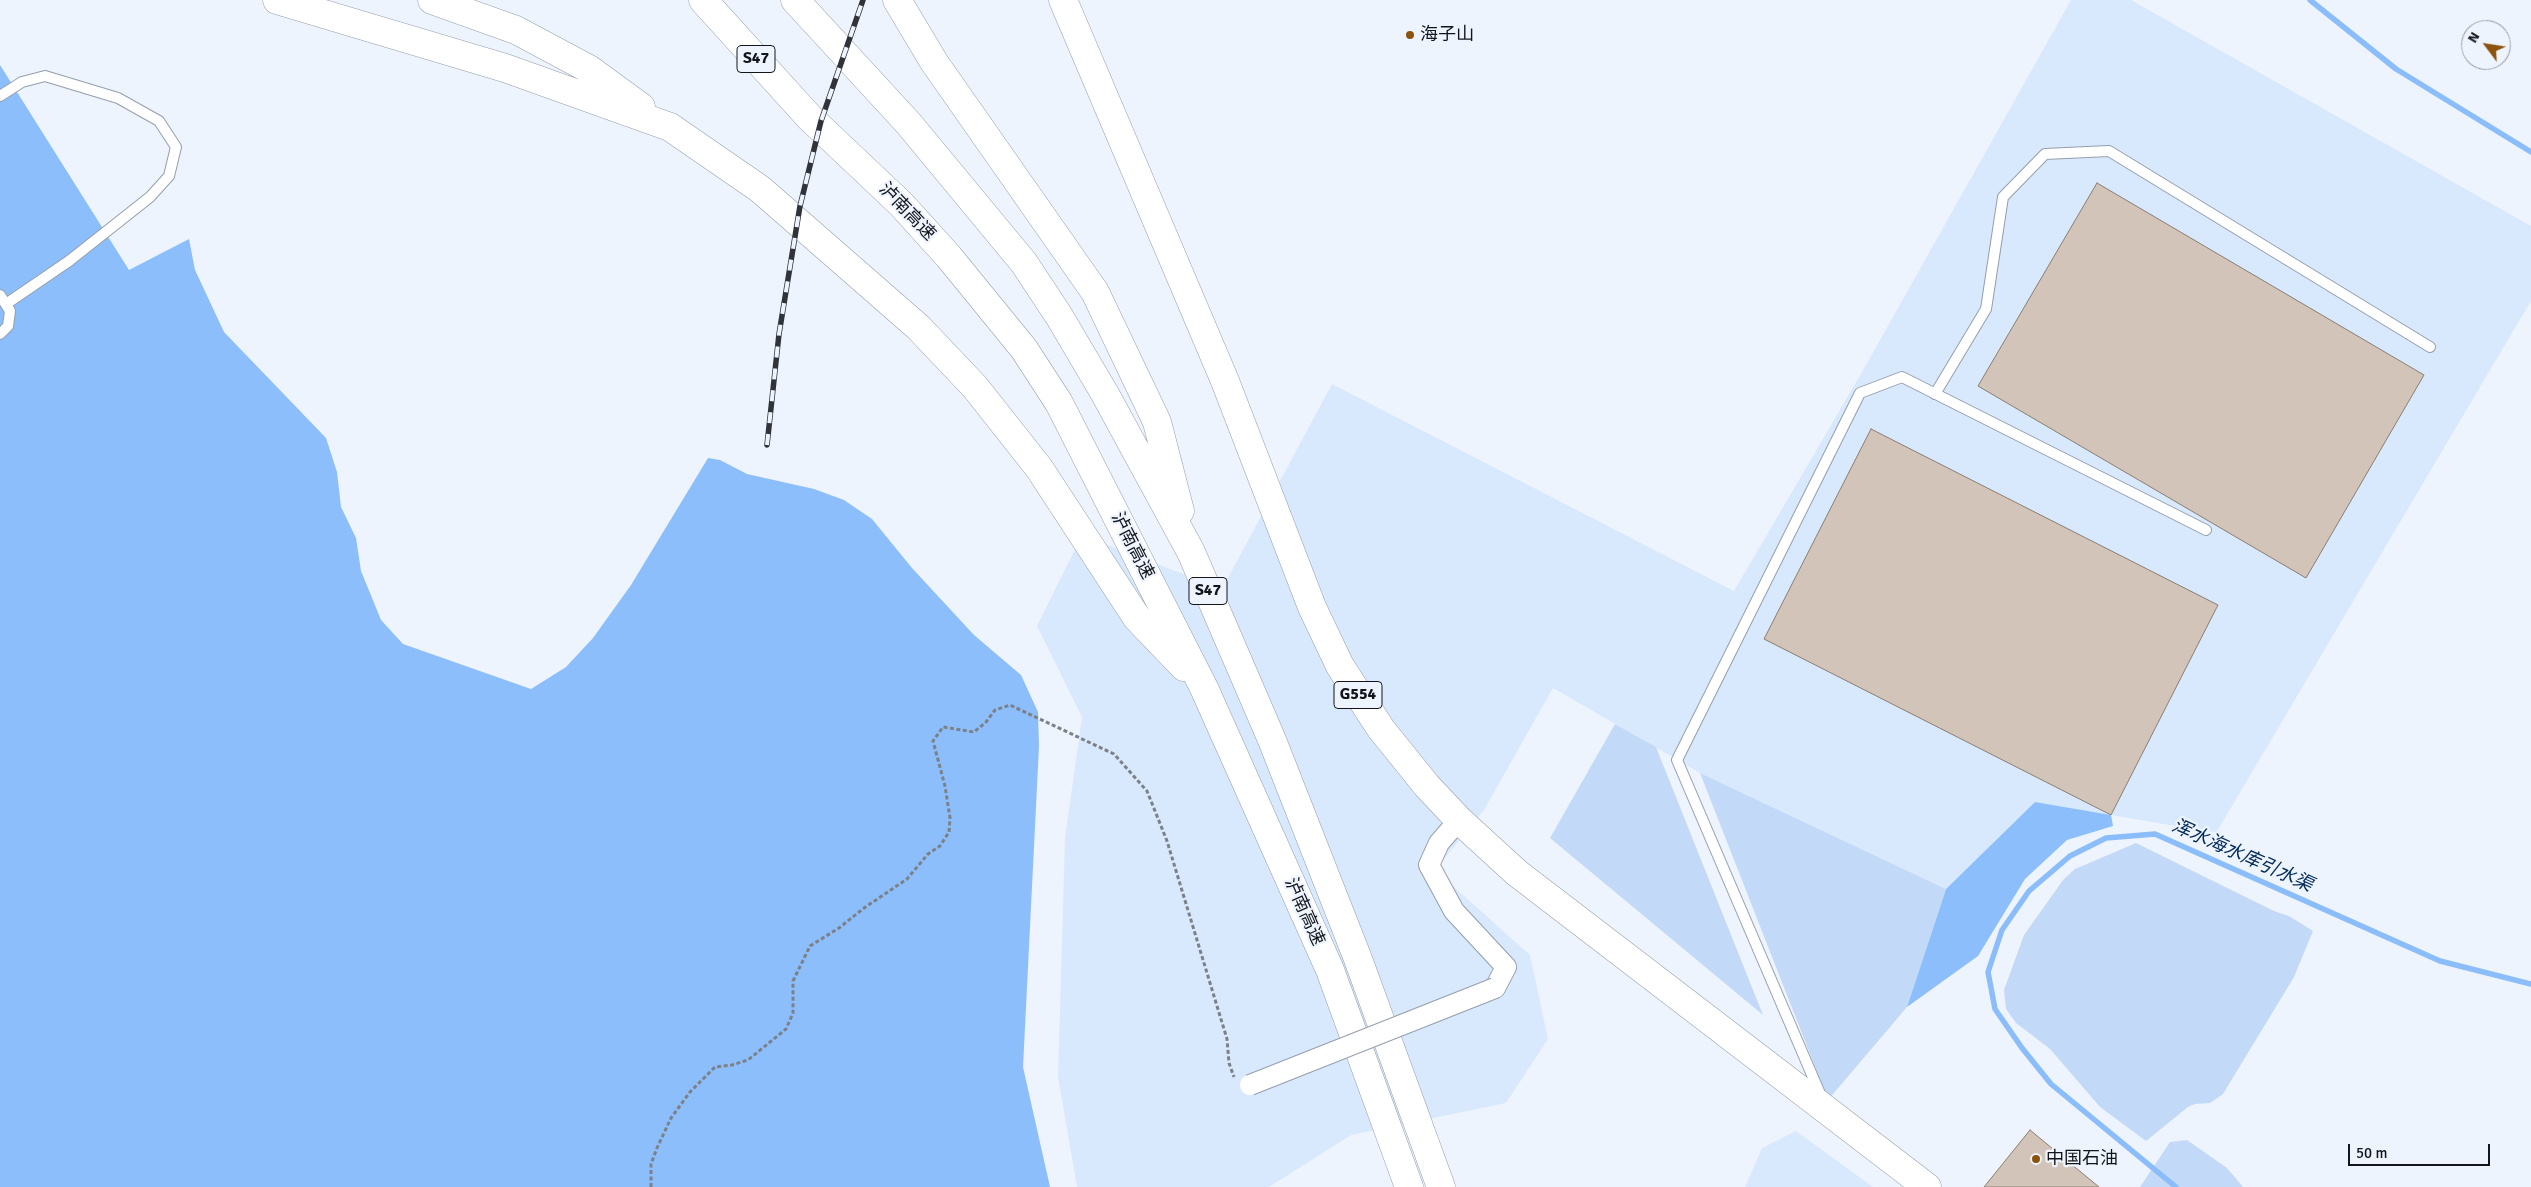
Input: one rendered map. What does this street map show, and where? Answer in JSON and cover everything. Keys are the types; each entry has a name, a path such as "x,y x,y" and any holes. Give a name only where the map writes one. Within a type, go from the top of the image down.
{"highway":[{"path":"277,0 505,68 670,127"},
{"path":"432,0 516,30 589,69 760,189 918,327 975,387 1039,468 1137,618 1204,688"},
{"name":"泸南高速","path":"703,0 810,118 901,204 949,257 1024,349 1059,403 1204,688 1330,970 1409,1187"},
{"name":"泸南高速","path":"795,0 909,124 1024,263 1059,316 1105,394 1191,552 1279,758 1358,959 1441,1187"},
{"path":"897,0 934,62 1095,292 1157,422 1191,552"},
{"name":"G554","path":"1062,0 1225,381 1328,643 1360,699 1381,730 1427,786 1459,820 1516,873 1926,1187"}],"street":[{"path":"1250,1085 1496,988 1506,967 1454,911 1429,865 1439,843 1459,820"}],"lane":[{"path":"0,96 22,82 45,76 118,98 159,121 176,147 169,176 150,197 69,261 3,300 10,311 8,326 0,334"},
{"path":"1935,394 1986,309 2003,197 2045,154 2109,151 2430,347"},
{"path":"1828,1111 1677,760 1860,393 1902,377 2206,530"}],"path":[{"path":"651,1187 651,1164 657,1148 671,1118 690,1092 715,1067 748,1060 786,1029 793,1013 793,981 810,946 907,879 928,854 940,846 949,832 950,818 945,786 934,740 943,727 974,732 986,722 995,710 1010,705 1114,754 1126,765 1147,791 1167,840 1227,1039 1231,1071 1234,1078 1250,1085"}],"shaded area":[{"path":"2071,0 2131,0 2531,226 2531,301 2216,833 2035,802 1946,889 1700,773 1553,688 1484,810 1435,870 1530,955 1548,1039 1506,1103 1351,1135 1269,1187 1077,1187 1058,1077 1065,838 1082,717 1037,626 1082,535 1222,589 1332,384 1734,591 1862,372"},
{"path":"0,65 129,270 189,239 195,270 224,332 326,438 337,472 341,507 356,538 361,571 381,620 403,644 531,689 566,667 593,638 631,585 708,458 720,460 747,474 814,489 844,500 872,519 912,568 974,635 1021,675 1038,712 1039,746 1023,1067 1050,1187 0,1187"},
{"path":"1615,724 1656,747 1763,1015 1550,838"},
{"path":"1700,773 1946,889 1907,1007 1828,1100"},
{"path":"2035,802 2111,815 2113,826 2067,840 2025,879 1978,956 1907,1007 1946,889"},
{"path":"2136,843 2274,911 2289,916 2313,931 2294,977 2223,1094 2210,1103 2195,1104 2188,1107 2146,1141 2100,1107 2050,1049 2016,1023 2006,1009 2004,990 2024,935 2063,880 2075,869"},
{"path":"1796,1131 1873,1187 1745,1187 1762,1148"},
{"path":"2187,1140 2227,1168 2243,1187 2140,1187 2170,1142"}],"building":[{"path":"2097,183 2424,375 2306,578 1978,386"},
{"path":"1871,429 2218,605 2111,815 1764,639"},
{"name":"中国石油","path":"2030,1130 2099,1187 1984,1187"}],"waterway":[{"name":"浑水海水库引水渠","path":"2310,0 2396,69 2531,152"},
{"name":"浑水海水库引水渠","path":"2176,1187 2051,1084 2022,1048 1995,1009 1988,972 2002,930 2029,891 2070,856 2106,838 2155,834 2440,961 2531,984"}],"railway":[{"path":"767,445 779,334 800,206 821,121 863,0"}],"place":[{"name":"海子山","path":"1410,35"},
{"name":"中国石油","path":"2036,1159"}]}
